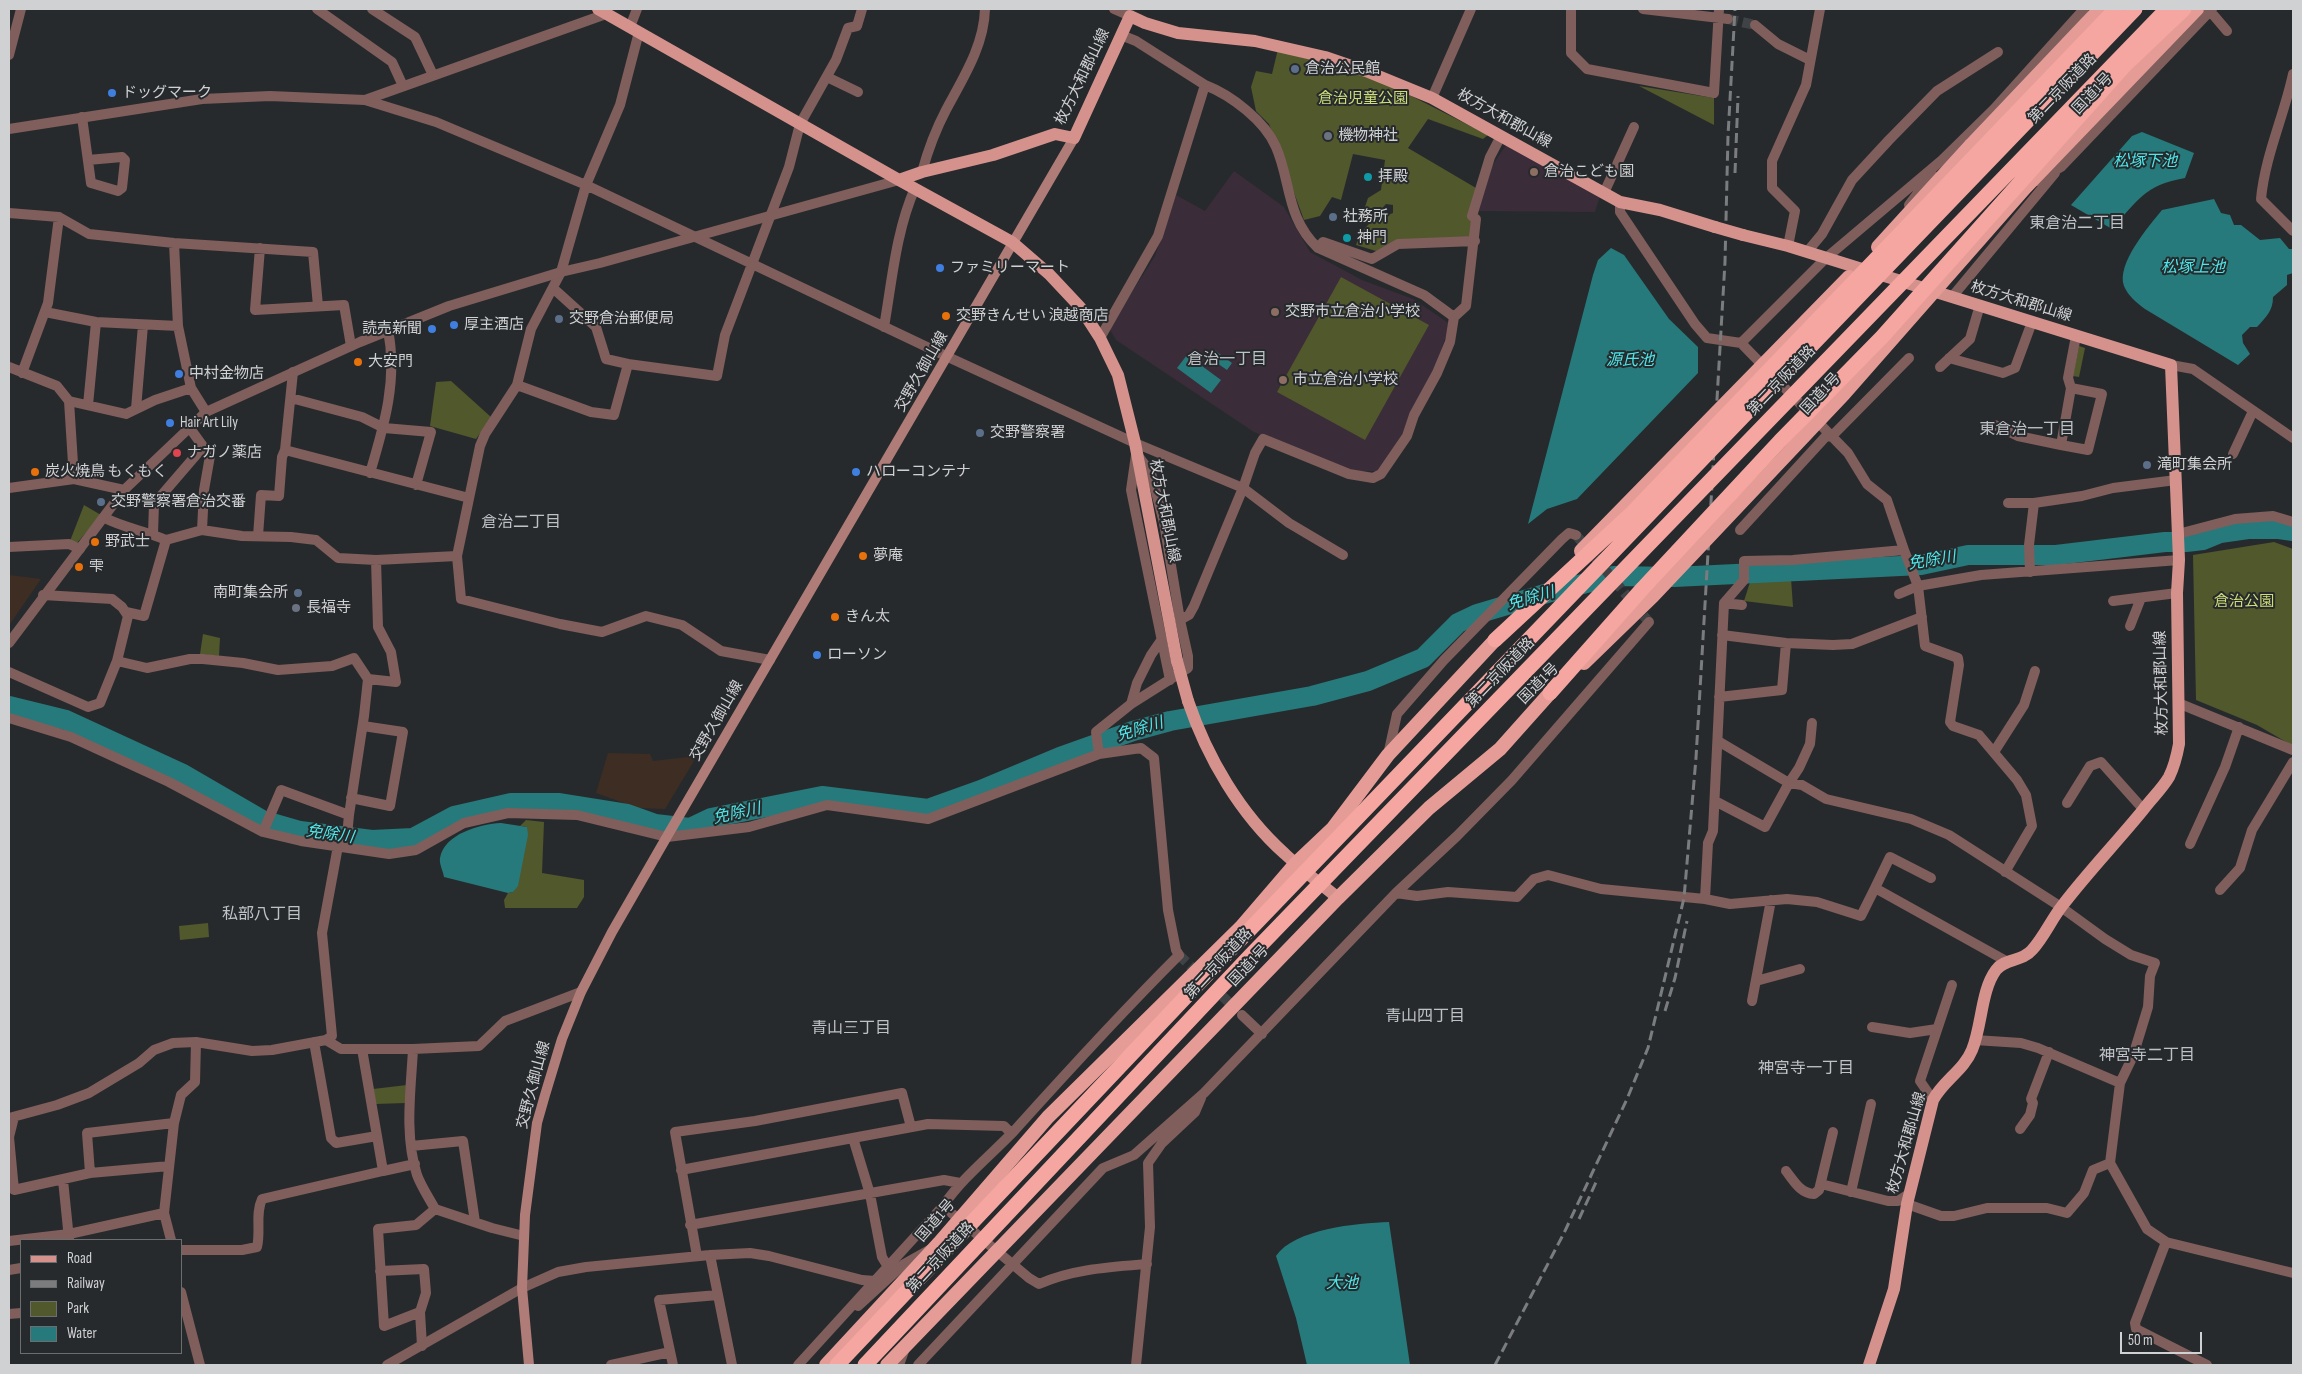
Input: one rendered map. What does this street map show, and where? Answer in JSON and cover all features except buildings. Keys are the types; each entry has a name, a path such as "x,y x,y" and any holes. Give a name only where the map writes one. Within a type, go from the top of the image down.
{"highway":[{"name":"国道1号","path":"826,1365 939,1243 1048,1117 1241,927 1296,863 1334,828 1388,755 1495,640 1879,246 1971,145 2100,9"},
{"path":"1495,640 1632,513 2116,9"},
{"name":"第二京阪道路","path":"837,1365 1232,948 2135,9"},
{"name":"第二京阪道路","path":"865,1365 1250,956 1627,569 2167,9"},
{"path":"1550,692 1643,588 1780,441 1882,338 2125,65 2184,9"},
{"name":"国道1号","path":"887,1365 1338,898 1429,808 1500,749 1550,692 1595,653 1653,596 1816,423 2025,188 2206,10"}],"main road":[{"name":"枚方大和郡山線","path":"602,11 898,180 1012,242 1049,274 1080,308 1100,338 1118,375 1135,448 1177,661 1197,724 1213,759 1248,814 1284,854 1338,898"},
{"name":"枚方大和郡山線","path":"898,180 993,154 1055,134 1074,138 1131,12 1145,23 1178,33 1255,41 1325,57 1432,98 1620,202 1660,210 1743,235 1788,246 2171,365 2179,560 2176,593 2179,744 2176,758 2169,777 2061,906 2031,952 2020,959 2002,964 1995,972 1987,993 1975,1040 1967,1060 1939,1089 1933,1100 1908,1199 1894,1289 1869,1365"},
{"name":"交野久御山線","path":"529,1365 522,1288 525,1215 537,1123 562,1039 581,992 612,932 677,819 1074,138"}],"street":[{"path":"9,55 21,9"},
{"path":"317,9 392,62 403,86"},
{"path":"372,9 415,37 432,75"},
{"path":"637,9 635,29 620,105 586,185 561,272 554,289 531,329 517,384 485,434 480,446 457,556 461,599 560,624 602,632 646,616 682,626 721,651 770,660"},
{"path":"554,289 596,327 606,359 628,364 718,376 726,335 750,264 771,215 788,167 800,124 836,60 848,28 857,26 862,9"},
{"path":"922,172 927,153 945,112 969,69 984,21 985,9"},
{"path":"1114,9 1131,12"},
{"path":"1432,98 1471,9"},
{"path":"1571,9 1571,53 1587,69 1714,93 1722,15 1643,9"},
{"path":"1788,246 1795,211 1772,188 1772,160 1806,85 1820,9"},
{"path":"1741,343 1826,258 1942,160 1994,108 2084,9"},
{"path":"1952,297 2061,166 2206,10 2227,31"},
{"path":"365,100 602,11"},
{"path":"1755,25 1778,44 1810,60"},
{"path":"1121,35 1136,41 1245,108 1270,135 1277,148 1293,210 1318,248 1424,295 1454,317"},
{"path":"1807,252 1822,234 1852,180 1889,140 1937,91 1998,52"},
{"path":"2293,74 2287,101 2263,174 2261,199 2293,231"},
{"path":"827,77 858,92"},
{"path":"1100,338 1158,236 1205,85"},
{"path":"9,128 202,99 270,96 365,100 436,122 586,185 1135,448 1243,488 1289,523 1343,555"},
{"path":"82,117 88,160"},
{"path":"1604,193 1634,127"},
{"path":"1180,620 1189,615 1194,606 1263,439 1349,474 1373,478 1381,474 1407,436 1414,415 1450,342 1454,317 1466,306 1475,241 1476,220 1472,216 1490,157 1501,136"},
{"path":"1879,246 1942,160"},
{"path":"2025,188 2061,166"},
{"path":"9,643 43,595 105,518 124,490 206,412 351,346 449,306 561,272 600,263 898,180"},
{"path":"884,327 907,205 915,188"},
{"path":"1620,202 1620,212 1695,324 1707,338 1741,343 1848,454 1867,484 1887,500 1918,586 1925,646 1958,658 1959,665 1950,722 1953,726 1979,735 2017,780 2026,795 2032,826 2005,872"},
{"path":"9,213 60,217 89,234 174,243 313,252 318,306"},
{"path":"22,373 48,303 60,217"},
{"path":"1318,248 1323,242 1372,259 1398,244 1475,241"},
{"path":"174,243 178,326 191,388 206,412"},
{"path":"260,248 256,310 344,305 351,346"},
{"path":"1806,412 1924,288"},
{"path":"1940,367 1970,339 1980,306"},
{"path":"45,312 96,322 178,326"},
{"path":"88,406 96,322"},
{"path":"1949,358 2003,373 2015,368 2032,322"},
{"path":"136,409 143,325"},
{"path":"370,473 384,428 391,392 391,344 388,330"},
{"path":"2061,445 2071,388 2068,378 2076,336"},
{"path":"1740,530 1829,435 1908,358"},
{"path":"517,384 591,412 614,415 628,364"},
{"path":"2171,365 2193,369 2293,438"},
{"path":"9,368 57,386 69,401 74,479"},
{"path":"258,536 261,495 279,496 293,372"},
{"path":"69,401 126,414 155,400 191,388"},
{"path":"1995,424 2018,436 2088,450 2102,394 2071,388"},
{"path":"291,398 362,417 384,428 431,432 416,484"},
{"path":"2233,454 2253,410"},
{"path":"189,427 210,456 204,490 202,530"},
{"path":"153,534 154,504 203,447"},
{"path":"1099,754 1096,732 1131,704 1188,668 1188,656 1164,523 1151,473 1135,448"},
{"path":"1135,448 1132,490 1170,680"},
{"path":"285,450 469,498"},
{"path":"9,488 74,479 124,490"},
{"path":"2008,503 2034,503 2082,496 2113,488 2176,480"},
{"path":"2030,567 2029,550 2034,503"},
{"path":"2178,540 2235,519 2274,516 2293,522"},
{"path":"105,518 119,525 153,534 166,540 202,530 316,540 338,558 376,560 457,556"},
{"path":"1388,755 1397,714 1444,660 1562,539 1569,533 1576,535"},
{"path":"43,595 112,599 126,612 144,616 166,540"},
{"path":"9,547 69,544 80,548"},
{"path":"1705,899 1708,843 1713,831 1715,801 1724,603 1744,577 1744,561 1802,559 1904,550"},
{"path":"368,679 396,682 391,652 378,627 376,560"},
{"path":"1899,594 1918,586 2030,567 2179,560"},
{"path":"2112,601 2176,593"},
{"path":"2130,626 2141,598"},
{"path":"1724,603 1742,605"},
{"path":"9,672 88,707 100,703 117,661 128,616 126,612"},
{"path":"1722,635 1786,643 1832,646 1852,644 1922,617"},
{"path":"918,1365 1103,1168 1134,1155 1204,1093 1396,893 1457,836 1512,780 1649,622"},
{"path":"1131,704 1151,655 1162,639"},
{"path":"1720,698 1782,690 1786,643"},
{"path":"117,661 147,668 190,659 203,659 244,663 278,670 332,666 354,658 368,679 363,726 348,815 348,828 322,933 332,1036 326,1040 272,1050 252,1051 196,1042 173,1043 154,1050 139,1063 89,1093 57,1105 11,1117 9,1138 14,1190 90,1173 169,1166"},
{"path":"1994,752 2024,704 2035,671"},
{"path":"2178,703 2293,750"},
{"path":"9,718 71,737 301,841 390,854 416,850 464,823 508,813 577,815 668,835 748,827 827,805 928,819 1099,754 1142,748 1154,758 1168,910 1176,950 1179,955 1106,1029 1011,1133 960,1183 944,1206 798,1365"},
{"path":"1715,801 1765,827 1788,783 1800,768 1810,744 1812,723"},
{"path":"351,798 390,806 402,732 363,726"},
{"path":"2190,844 2225,766 2239,727"},
{"path":"1718,741 1788,783 1802,785 1826,799 1911,820 1949,835 2061,906 2131,955 2154,964 2150,976 2148,1007 2133,1056 2120,1083 2110,1163 2147,1229 2166,1242 2293,1272"},
{"path":"2067,803 2090,766 2101,762 2143,809"},
{"path":"2220,890 2240,868 2252,830 2293,762"},
{"path":"266,825 281,790 348,815"},
{"path":"1396,893 1417,896 1448,892 1517,897 1534,879 1548,875 1601,889 1705,899 1730,904 1788,899 1817,902 1861,916 1890,856 1931,878"},
{"path":"1875,888 2008,962"},
{"path":"1752,1001 1771,900"},
{"path":"1756,981 1800,969"},
{"path":"1933,1100 1920,1081 1952,985"},
{"path":"326,1040 341,1049 479,1046 505,1021 581,992"},
{"path":"1242,1015 1262,1034"},
{"path":"1872,1027 1910,1033 1938,1029"},
{"path":"1975,1040 2021,1043 2049,1052 2120,1083"},
{"path":"171,1239 164,1213 174,1123 181,1094 195,1082 196,1042"},
{"path":"314,1042 331,1138 336,1143 377,1136"},
{"path":"413,1048 409,1108 411,1146 417,1175 435,1209 524,1236"},
{"path":"362,1049 383,1171"},
{"path":"2020,1129 2030,1115 2033,1103 2031,1099 2049,1052"},
{"path":"696,1256 675,1132 755,1121 902,1093 911,1127"},
{"path":"1136,1365 1150,1227 1148,1163 1162,1143 1195,1112 1204,1093"},
{"path":"1851,1192 1871,1104"},
{"path":"90,1173 87,1133 174,1123"},
{"path":"681,1170 928,1124 1004,1126 1011,1133"},
{"path":"1786,1171 1801,1190 1808,1194 1814,1194 1821,1184 1833,1132"},
{"path":"853,1138 870,1194 882,1257 888,1267"},
{"path":"411,1146 463,1141 475,1222"},
{"path":"1821,1184 1888,1201 1908,1199 1941,1216 1954,1216 1987,1208 2047,1208 2067,1213 2084,1193 2093,1170 2110,1163"},
{"path":"182,1250 242,1250 257,1247 260,1236 258,1206 262,1199 311,1186 415,1164"},
{"path":"63,1180 69,1237"},
{"path":"690,1225 944,1180 960,1183"},
{"path":"944,1206 1012,1264 1039,1284 1054,1277 1100,1268 1147,1264"},
{"path":"420,1312 384,1326 378,1229 416,1225 435,1209"},
{"path":"39,1239 69,1237 164,1213"},
{"path":"2166,1242 2135,1323 2136,1329 2206,1365"},
{"path":"838,1322 873,1294 904,1264 939,1243"},
{"path":"392,1364 522,1288 558,1272 710,1254 750,1253 769,1256 862,1280 875,1281"},
{"path":"710,1254 732,1365"},
{"path":"380,1271 424,1269 426,1293 420,1312 422,1346"},
{"path":"673,1365 659,1300 718,1295"},
{"path":"183,1312 200,1365"},
{"path":"899,1365 907,1345"},
{"path":"611,1365 670,1352"}],"shaded area":[{"path":"1506,145 1600,196 1595,212 1478,211 1492,166"},
{"name":"交野市立倉治小学校","path":"1234,171 1284,207 1310,252 1362,280 1413,299 1450,324 1435,368 1403,433 1378,471 1350,471 1254,432 1116,340 1109,328 1155,256 1176,195 1205,211"},
{"path":"9,575 41,579 10,624 9,624"},
{"path":"608,753 650,754 653,761 697,756 665,809 638,808 596,793"}],"green space":[{"name":"機物神社","path":"1278,49 1372,76 1488,135 1483,139 1428,119 1408,148 1476,188 1470,237 1376,251 1356,245 1359,237 1370,223 1393,213 1393,205 1386,204 1377,214 1364,210 1368,198 1381,190 1385,160 1353,154 1341,200 1332,197 1320,216 1304,220 1269,124 1256,111 1251,87 1256,71 1272,74"},
{"path":"1639,86 1714,98 1714,125"},
{"path":"1341,277 1429,325 1365,440 1277,392"},
{"path":"2079,346 2085,348 2079,377 2073,376"},
{"path":"451,381 491,417 476,439 430,426 436,382"},
{"path":"84,505 101,515 77,543 70,541"},
{"name":"倉治公園","path":"2274,542 2293,549 2293,746 2257,725 2196,700 2193,555"},
{"path":"1791,578 1793,607 1744,601 1751,579"},
{"path":"203,634 220,638 219,656 200,654"},
{"path":"526,820 544,822 542,873 584,880 584,897 577,908 505,908 504,900 508,893 513,892 527,827 520,826"},
{"path":"208,923 209,937 180,940 179,926"},
{"path":"407,1085 406,1103 375,1104 373,1089"}],"water":[{"name":"松塚下池","path":"2142,132 2194,153 2185,178 2160,185 2143,195 2112,229 2071,205 2132,136"},
{"name":"松塚上池","path":"2214,199 2221,213 2230,215 2234,225 2241,225 2260,240 2280,238 2289,249 2293,249 2293,273 2287,275 2287,285 2273,297 2272,306 2266,317 2257,327 2250,327 2242,335 2243,343 2250,354 2238,365 2145,309 2130,296 2124,286 2123,277 2129,257 2142,235 2162,210"},
{"name":"源氏池","path":"1611,248 1624,255 1669,319 1698,347 1698,373 1577,499 1547,509 1528,524 1593,275 1598,260"},
{"path":"1213,349 1232,363 1227,370 1208,357"},
{"path":"1187,355 1221,380 1211,393 1177,368"},
{"path":"501,823 527,827 528,835 518,886 513,892 508,893 444,877 440,858 448,843 464,832 474,828"},
{"name":"大池","path":"1389,1222 1410,1365 1307,1365 1296,1318 1276,1256 1297,1239 1327,1229"}],"waterway":[{"name":"免除川","path":"9,706 66,720 181,773 262,820 300,831 372,840 413,838 454,816 511,803 558,803 627,814 655,824 690,828 711,818 822,796 928,809 981,790 1060,757 1133,731 1170,721 1312,696 1368,681 1423,658 1458,623 1477,614 1614,576 1674,577 1921,565 1968,555 2056,555 2165,542 2186,542 2203,540 2220,533 2248,529 2293,531"}],"tunnel":[{"path":"1728,19 1755,25"},
{"path":"1576,535 1649,622"},
{"path":"1179,955 1238,1011"}],"railway":[{"path":"1495,1365 1564,1233 1627,1099 1648,1048 1684,898 1696,758 1725,262 1728,136 1735,9"},
{"path":"1735,173 1738,96"},
{"path":"1665,1011 1675,978 1687,921"},
{"path":"1579,1219 1598,1178"}],"place":[{"name":"倉治公民館","path":"1295,69"},
{"name":"ドッグマーク","path":"112,93"},
{"name":"機物神社","path":"1328,136"},
{"name":"倉治こども園","path":"1534,172"},
{"name":"拝殿","path":"1368,177"},
{"name":"社務所","path":"1333,217"},
{"name":"神門","path":"1347,238"},
{"name":"ファミリーマート","path":"940,268"},
{"name":"交野市立倉治小学校","path":"1275,312"},
{"name":"交野きんせい 浪越商店","path":"946,316"},
{"name":"交野倉治郵便局","path":"559,319"},
{"name":"厚主酒店","path":"454,325"},
{"name":"読売新聞","path":"432,329"},
{"name":"大安門","path":"358,362"},
{"name":"中村金物店","path":"179,374"},
{"name":"市立倉治小学校","path":"1283,380"},
{"name":"Hair Art Lily","path":"170,423"},
{"name":"交野警察署","path":"980,433"},
{"name":"ナガノ薬店","path":"177,453"},
{"name":"滝町集会所","path":"2147,465"},
{"name":"炭火焼鳥 もくもく","path":"35,472"},
{"name":"ハローコンテナ","path":"856,472"},
{"name":"交野警察署倉治交番","path":"101,502"},
{"name":"野武士","path":"95,542"},
{"name":"夢庵","path":"863,556"},
{"name":"雫","path":"79,567"},
{"name":"南町集会所","path":"298,593"},
{"name":"長福寺","path":"296,608"},
{"name":"きん太","path":"835,617"},
{"name":"ローソン","path":"817,655"}],"district":[{"name":"東倉治二丁目","path":"2077,224"},
{"name":"倉治一丁目","path":"1227,360"},
{"name":"東倉治一丁目","path":"2027,430"},
{"name":"倉治二丁目","path":"521,523"},
{"name":"私部八丁目","path":"262,915"},
{"name":"青山四丁目","path":"1425,1017"},
{"name":"青山三丁目","path":"851,1029"},
{"name":"神宮寺二丁目","path":"2147,1056"},
{"name":"神宮寺一丁目","path":"1806,1069"}],"park label":[{"name":"倉治児童公園","path":"1363,99"}]}
